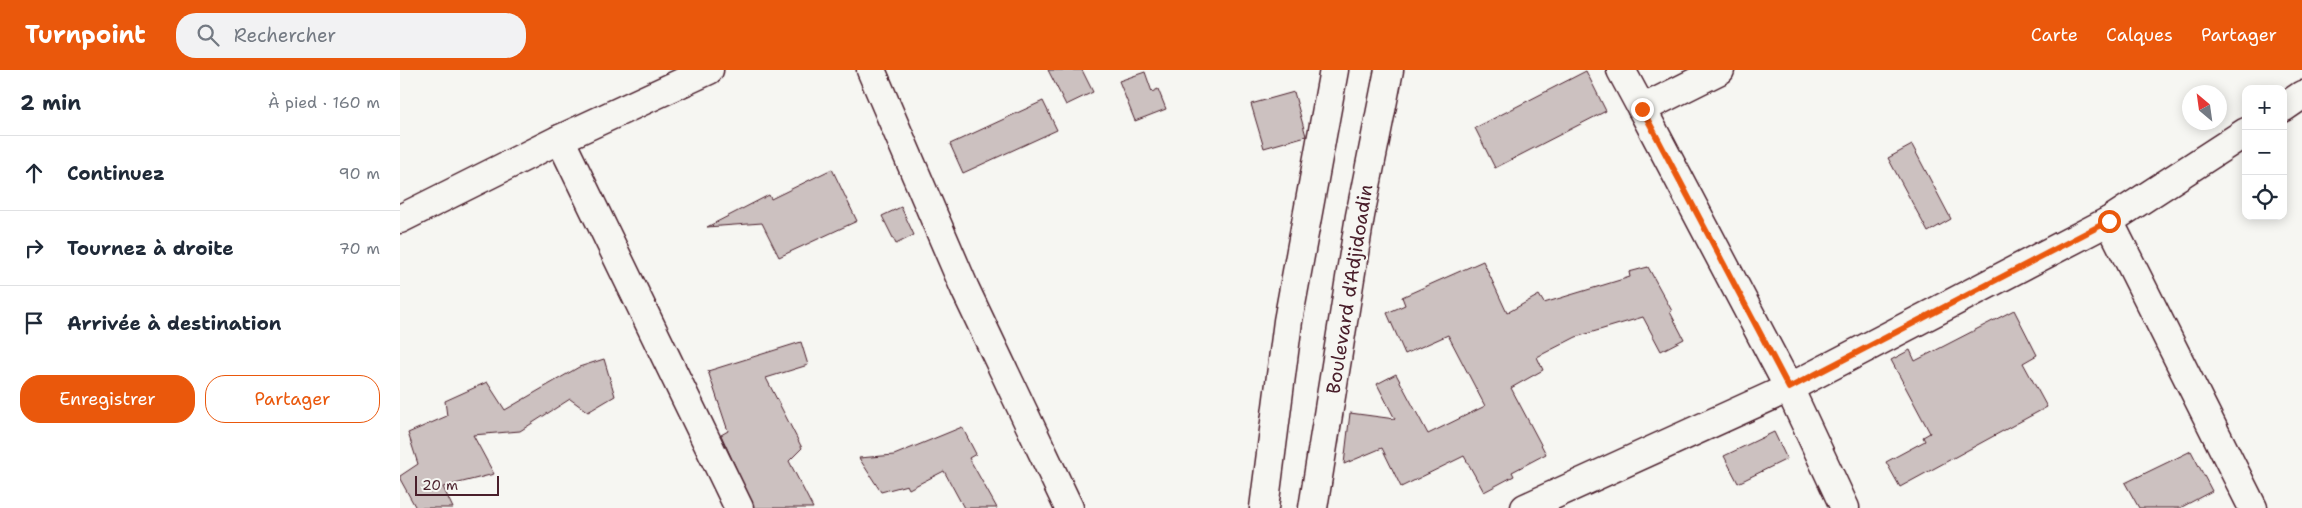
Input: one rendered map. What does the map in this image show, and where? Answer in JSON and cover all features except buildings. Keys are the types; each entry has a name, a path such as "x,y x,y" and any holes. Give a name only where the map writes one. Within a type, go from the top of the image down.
{"street":[{"path":"400,219 560,139 709,70"},
{"path":"871,70 965,289 1069,508"},
{"path":"1264,508 1288,321 1334,70"},
{"name":"Boulevard d'Adjidoadin","path":"1313,508 1360,216 1389,70"},
{"path":"1621,70 1789,388 1846,508"},
{"path":"1642,109 1720,70"},
{"path":"2287,105 2302,95"},
{"path":"1525,508 1789,388 2109,221 2242,135"},
{"path":"560,139 738,508"},
{"path":"2109,221 2253,508"}],"route":[{"path":"1642,109 1789,388 2109,221"}]}
